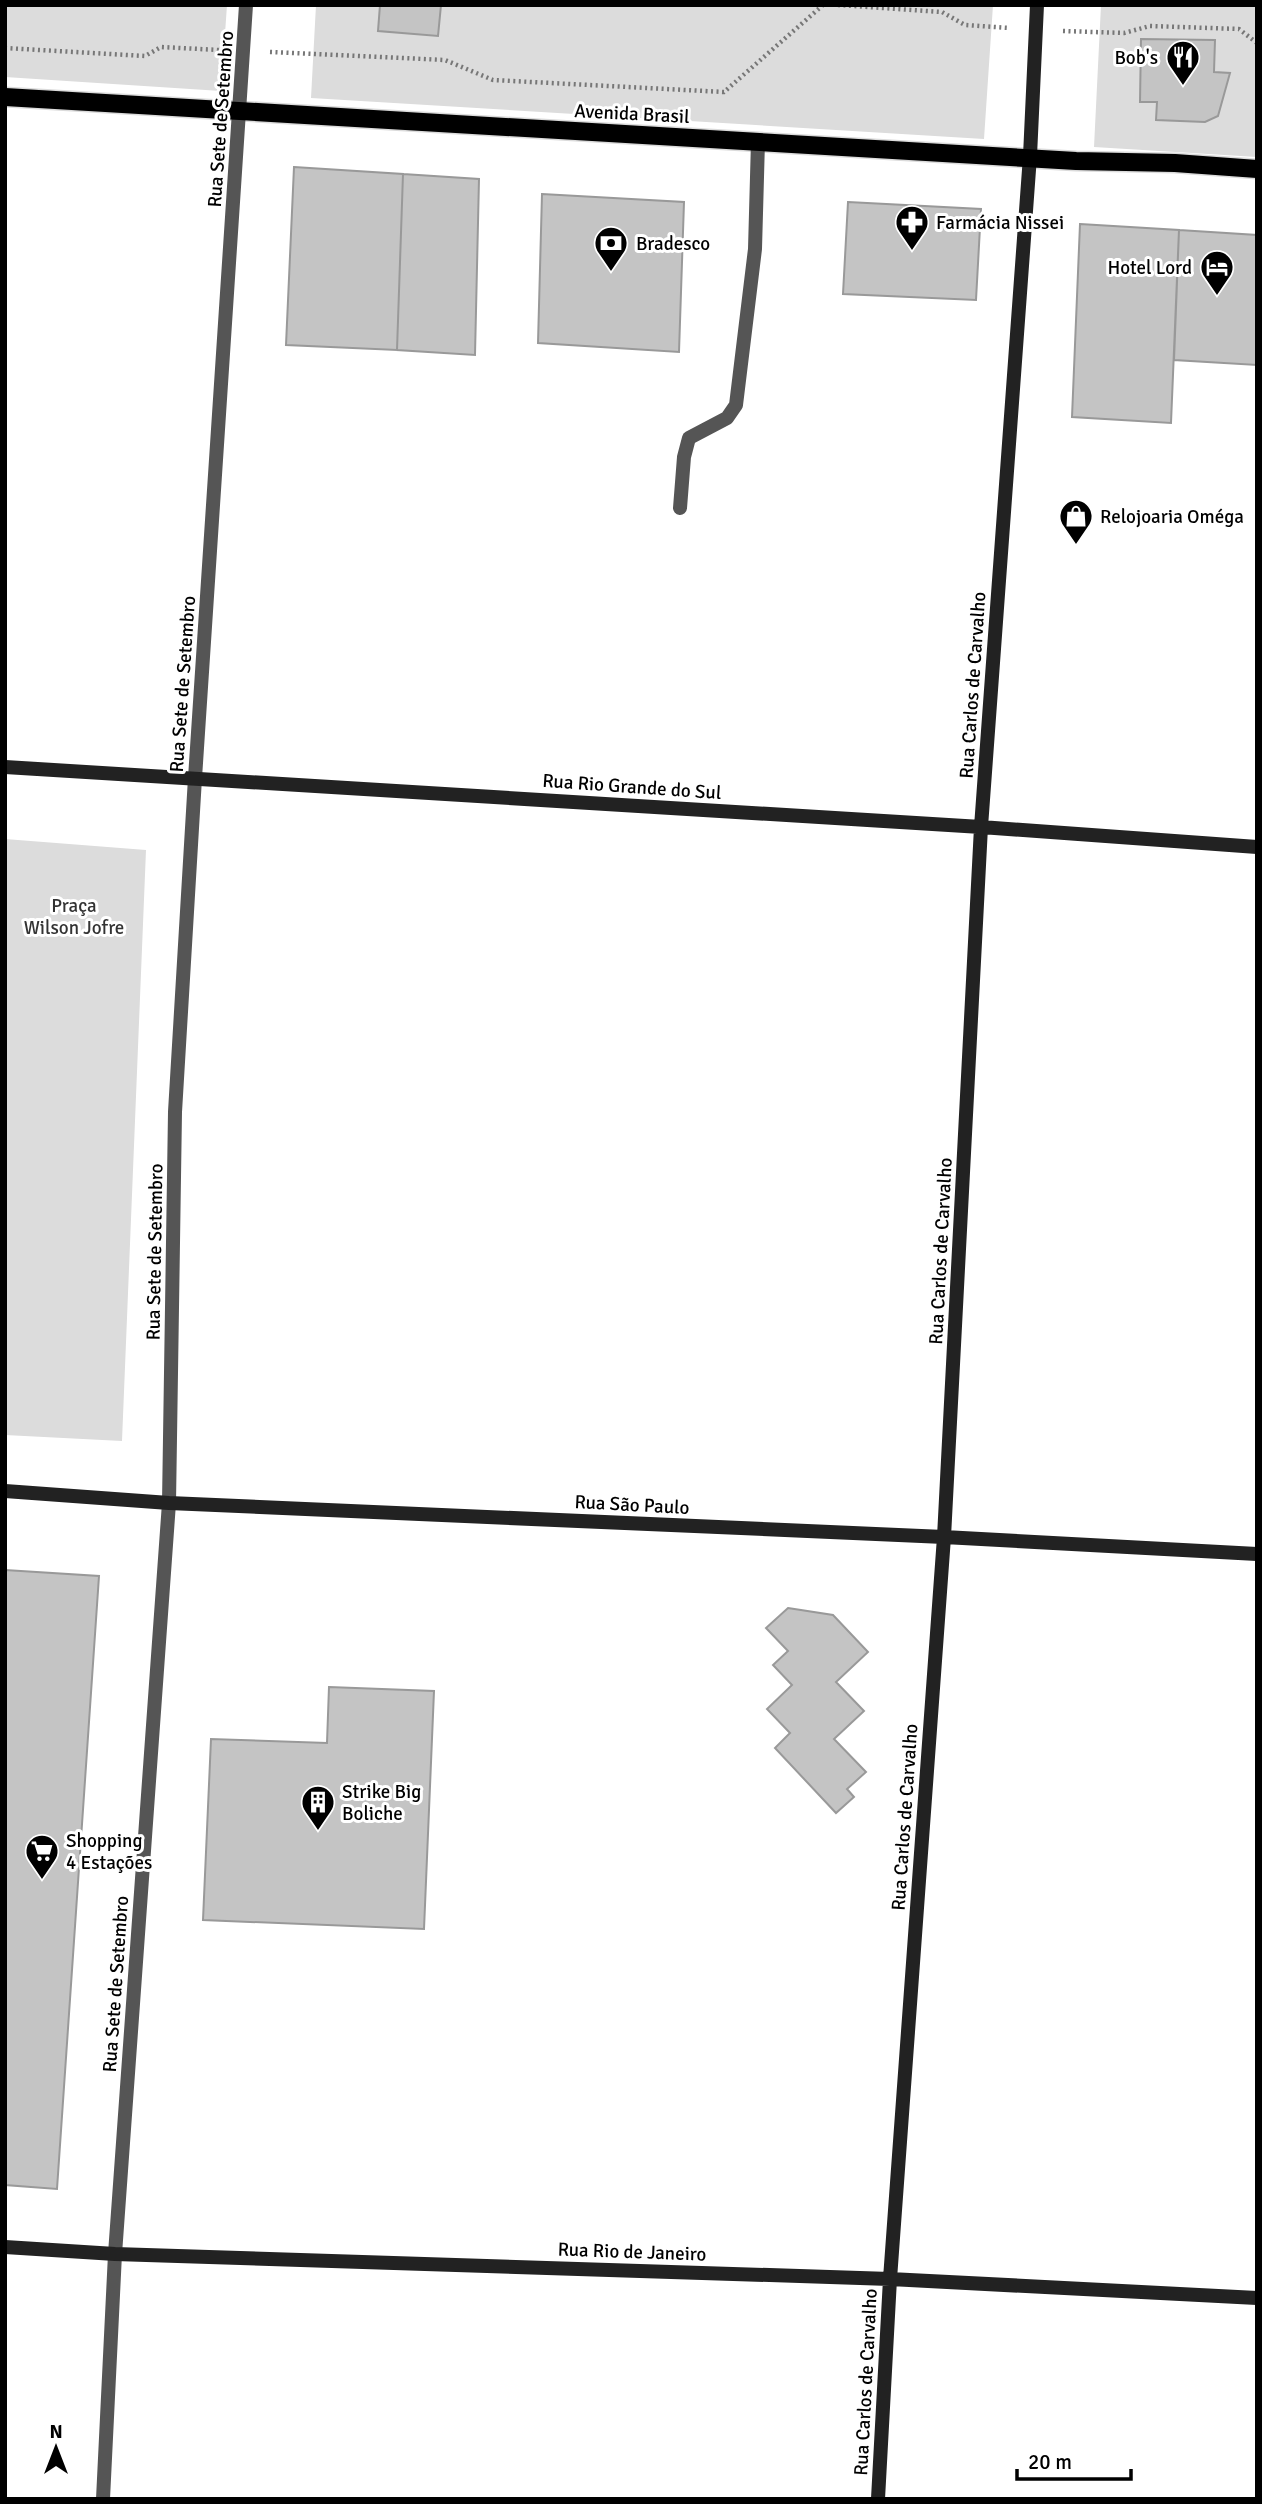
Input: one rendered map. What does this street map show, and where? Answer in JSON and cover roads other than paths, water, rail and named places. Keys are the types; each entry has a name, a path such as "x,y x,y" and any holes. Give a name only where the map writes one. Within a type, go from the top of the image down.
{"main road":[{"name":"Rua Carlos de Carvalho","path":"877,2499 890,2279 944,1537 981,827 1030,156 1037,5"},
{"name":"Avenida Brasil","path":"5,97 1030,156 1076,161 1175,163 1257,169"},
{"name":"Rua Rio Grande do Sul","path":"5,766 981,827 1257,847"},
{"name":"Rua São Paulo","path":"5,1491 169,1503 1257,1553"},
{"name":"Rua Rio de Janeiro","path":"5,2247 115,2254 890,2279 1257,2298"}],"street":[{"name":"Rua Sete de Setembro","path":"103,2499 115,2254 169,1503 175,1112 246,5"},
{"path":"680,508 684,457 689,438 727,418 736,405 755,249 758,141"}],"place":[{"name":"Bob's","path":"1183,87"},
{"name":"Farmácia Nissei","path":"912,252"},
{"name":"Bradesco","path":"611,273"},
{"name":"Hotel Lord","path":"1217,297"},
{"name":"Relojoaria Oméga","path":"1076,546"},
{"name":"Strike Big Boliche","path":"318,1832"},
{"name":"Shopping 4 Estações","path":"42,1881"}],"park label":[{"name":"Praça Wilson Jofre","path":"74,916"}]}
